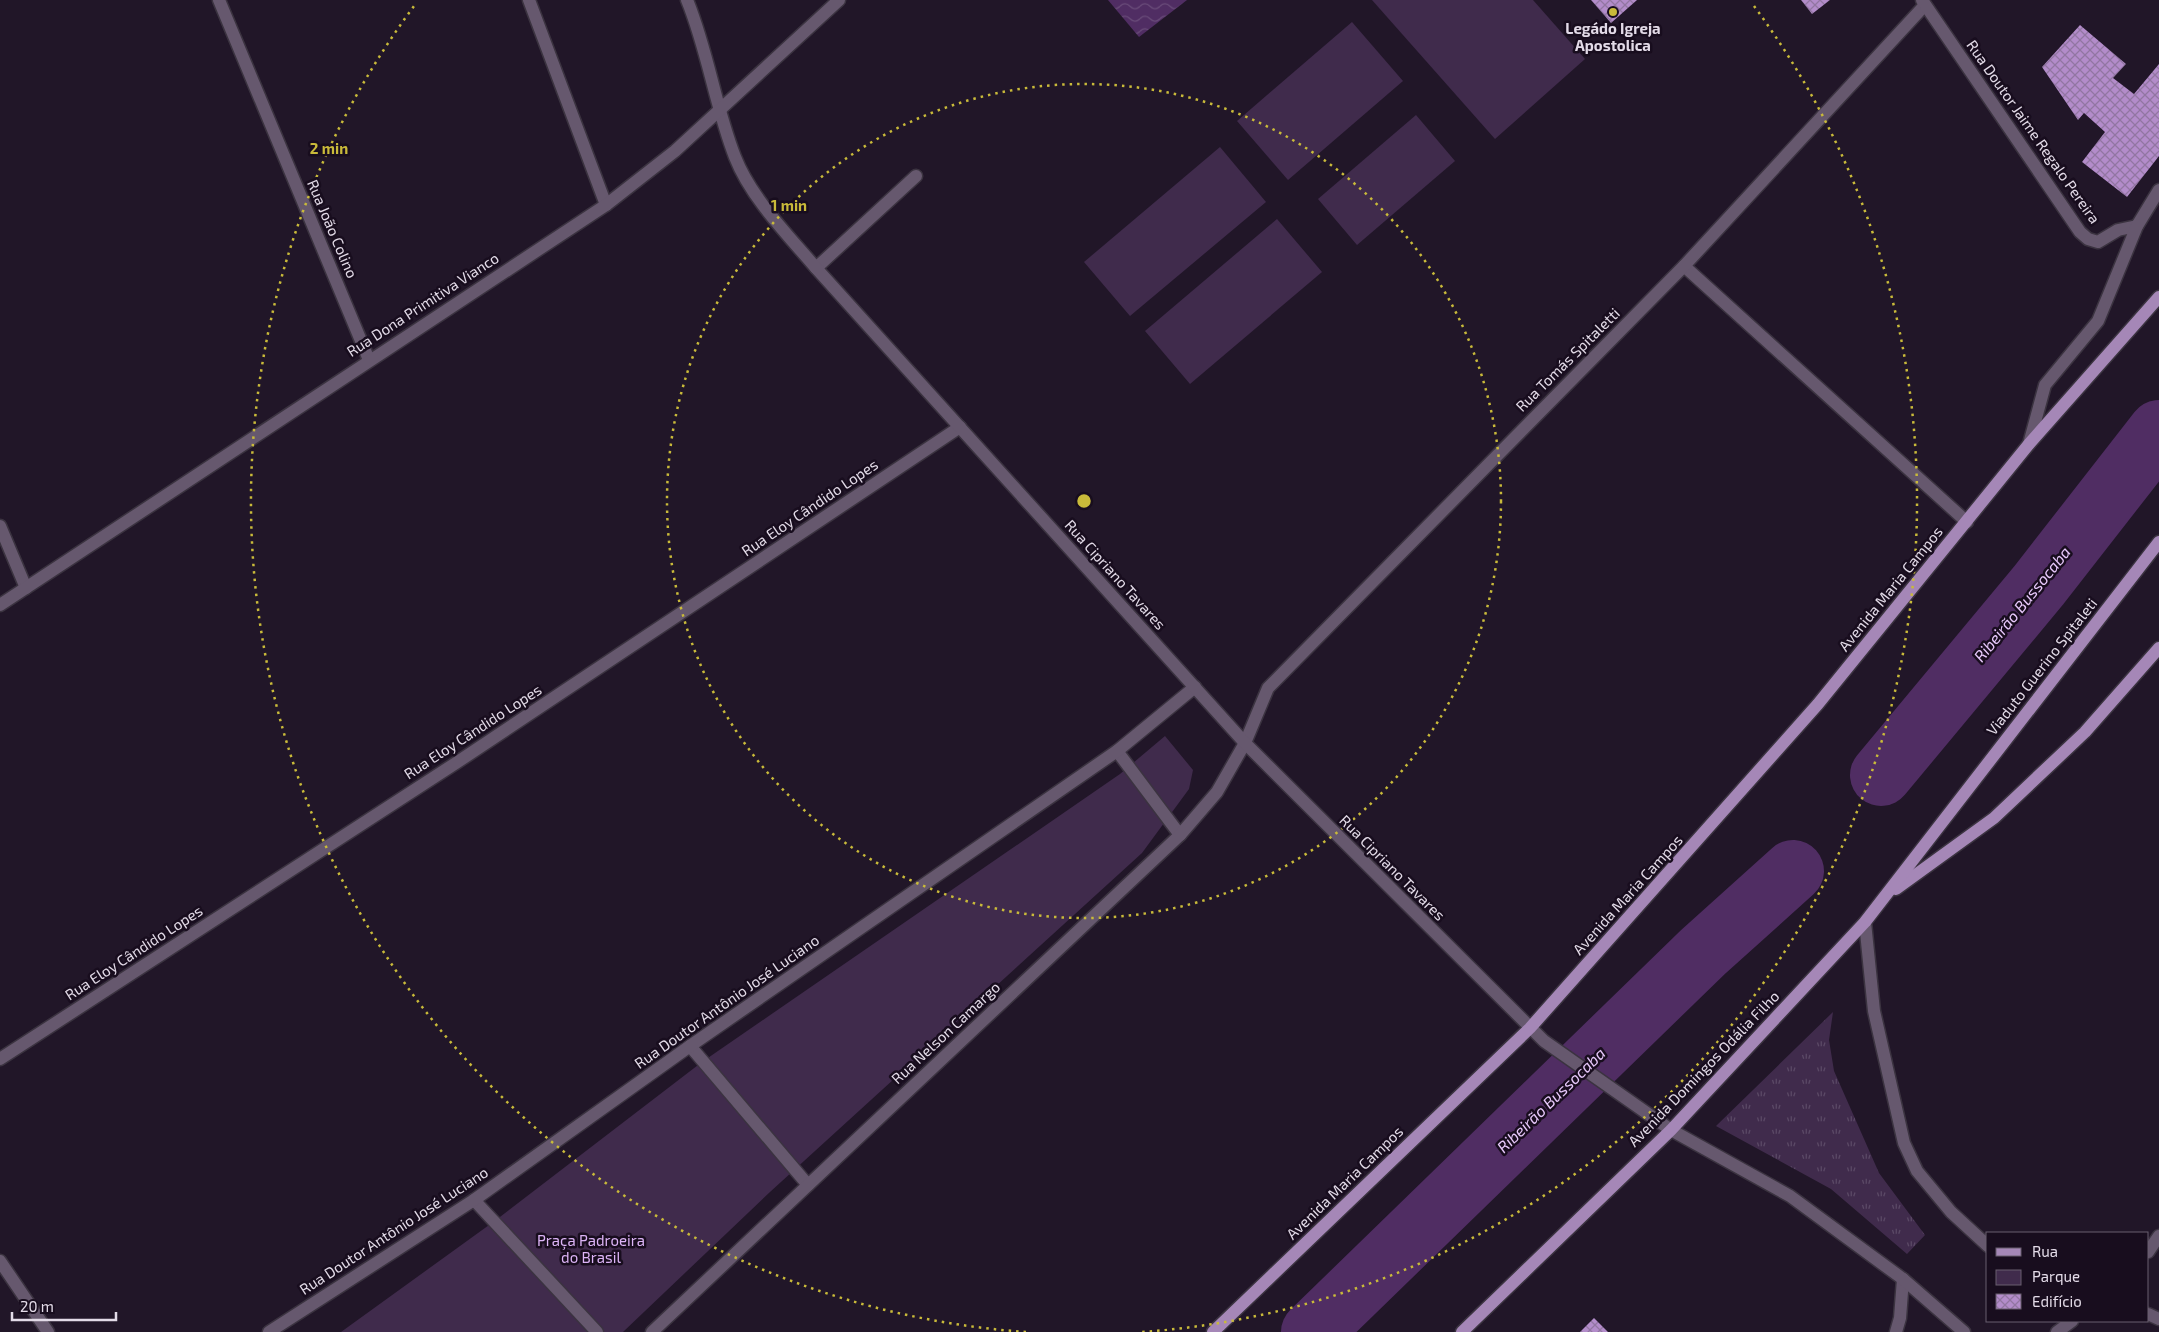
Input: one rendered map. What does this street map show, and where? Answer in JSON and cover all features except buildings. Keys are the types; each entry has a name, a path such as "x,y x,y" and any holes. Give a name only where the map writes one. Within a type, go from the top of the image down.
{"main road":[{"name":"Avenida Maria Campos","path":"1212,1332 1530,1028 1812,711 2029,444 2159,297"},
{"name":"Viaduto Guerino Spitaleti","path":"1950,813 2159,542"},
{"path":"1884,898 1994,818 2085,732 2159,648"},
{"name":"Avenida Domingos Odália Filho","path":"1462,1332 1670,1130 1865,922 1950,813"}],"street":[{"name":"Rua João Colino","path":"219,0 369,360"},
{"path":"529,0 606,205"},
{"name":"Rua Cipriano Tavares","path":"687,0 699,30 735,159 763,206 816,268 1245,744 1544,1041 1670,1130 1790,1196 1903,1279 1964,1332"},
{"name":"Rua Dona Primitiva Vianco","path":"0,605 606,205 675,151 839,0"},
{"name":"Rua Doutor Jaime Regalo Pereira","path":"1926,2 2080,232 2088,239 2098,242 2118,230 2137,226"},
{"name":"Rua Tomás Spitaletti","path":"1245,744 1268,688 1684,266 1926,2"},
{"path":"816,268 916,176"},
{"name":"Avenida Maria Campos","path":"2029,444 2045,385 2098,321 2137,226 2159,190"},
{"path":"1684,266 1967,522"},
{"name":"Rua Eloy Cândido Lopes","path":"0,1059 456,763 960,427"},
{"path":"0,526 26,588"},
{"name":"Rua Doutor Antônio José Luciano","path":"269,1332 474,1200 690,1046 1116,751 1195,687"},
{"name":"Rua Nelson Camargo","path":"652,1332 1180,835 1217,792 1245,744"},
{"path":"1116,751 1180,835"},
{"path":"1865,922 1874,1011 1904,1143 1917,1171 1951,1212 1986,1244"},
{"path":"690,1046 808,1185"},
{"path":"474,1200 597,1332"},
{"path":"2149,1251 2159,1236"},
{"path":"0,1261 48,1332"},
{"path":"1896,1332 1900,1318 1903,1279"},
{"path":"2057,1332 2071,1322"}],"green space":[{"path":"1372,0 1533,0 1585,59 1495,139"},
{"path":"1352,22 1403,81 1288,180 1237,121"},
{"path":"1416,115 1455,161 1357,245 1318,199"},
{"path":"1220,147 1266,202 1130,316 1084,262"},
{"path":"1277,219 1322,272 1190,384 1145,331"},
{"name":"Praça Padroeira do Brasil","path":"1165,736 1193,770 1189,789 1142,853 770,1192 623,1332 341,1332 496,1220 702,1062 1120,774"},
{"path":"1833,1012 1829,1040 1834,1071 1879,1173 1925,1235 1907,1254 1831,1189 1716,1126"}],"water":[{"path":"1108,0 1187,0 1139,37"}],"waterway":[{"name":"Ribeirão Bussocaba","path":"1881,775 2039,585 2159,431"},
{"name":"Ribeirão Bussocaba","path":"1312,1332 1703,952 1793,871"}],"place":[{"name":"Legádo Igreja Apostolica","path":"1613,12"}]}
